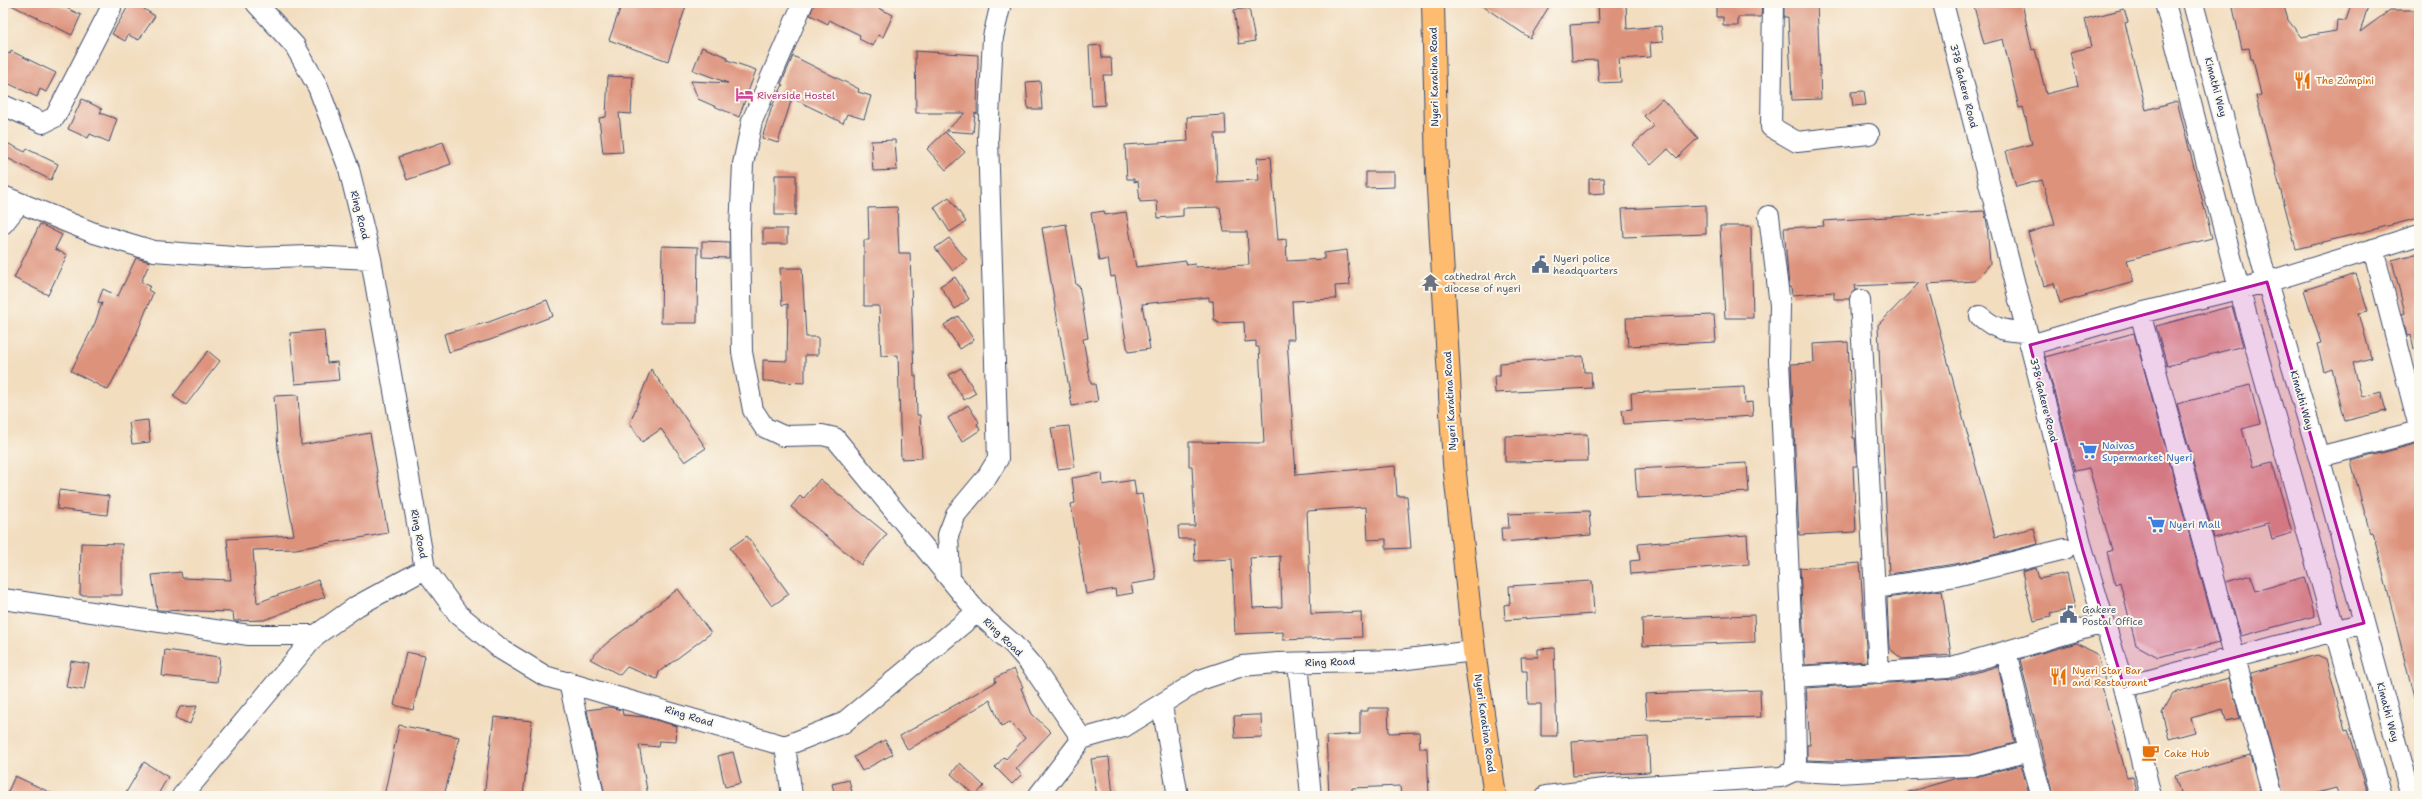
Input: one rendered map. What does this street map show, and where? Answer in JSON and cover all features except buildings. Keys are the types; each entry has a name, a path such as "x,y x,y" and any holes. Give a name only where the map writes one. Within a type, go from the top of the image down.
{"highway":[{"name":"Nyeri Karatina Road","path":"1433,3 1437,172 1454,457 1474,651 1496,796"}],"street":[{"path":"3,105 42,123 56,117 111,8 110,3"},
{"name":"Ring Road","path":"256,3 295,46 318,87 349,169 371,259 425,569 458,614 502,650 545,676 570,682 785,746 843,723 977,612 1014,645 1032,666 1082,739 1124,727 1162,706 1200,680 1242,666 1399,660 1474,651"},
{"path":"803,3 752,121 743,164 740,230 742,352 753,410 764,427 783,436 822,435 835,438 977,612"},
{"path":"950,578 948,536 956,514 987,477 998,458 988,138 993,36 1002,3"},
{"path":"1773,3 1770,127 1797,142 1869,134"},
{"name":"378 Gakere Road","path":"1943,3 2028,339 2074,550 2104,623 2124,687 2151,796"},
{"path":"2165,3 2239,288 2381,796"},
{"name":"Kimathi Way","path":"2193,3 2267,282 2319,457 2411,796"},
{"path":"3,224 11,200 94,233 154,251 247,258 309,256 371,259"},
{"path":"1769,216 1780,305 1779,360 1793,677 1796,760 1794,770"},
{"path":"1980,316 1993,328 2028,339 2267,282 2419,235"},
{"path":"2373,249 2419,427"},
{"path":"1860,300 1878,673"},
{"path":"2140,313 2273,796"},
{"path":"2319,457 2419,431"},
{"path":"2047,539 2074,550"},
{"path":"1875,588 1956,576 2074,550"},
{"path":"182,796 316,635 358,606 425,569"},
{"path":"3,600 249,635 316,635"},
{"path":"1793,677 1948,668 2104,623"},
{"path":"2124,687 2364,623"},
{"path":"2006,651 2028,751 2042,796"},
{"path":"1298,663 1311,796"},
{"path":"570,682 594,796"},
{"path":"1162,706 1178,796"},
{"path":"1038,796 1082,739"},
{"path":"785,746 792,796"},
{"path":"1546,796 1612,788 1781,777 1794,770 1837,773 1972,766 2028,751"}],"highlighted area":[{"path":"2267,282 2364,623 2124,687 2083,551 2030,345"}],"place":[{"name":"The Zúmpini","path":"2303,80"},
{"name":"Riverside Hostel","path":"744,95"},
{"name":"Nyeri police headquarters","path":"1540,264"},
{"name":"cathedral Arch diocese of nyeri","path":"1431,282"},
{"name":"Naivas Supermarket Nyeri","path":"2089,451"},
{"name":"Nyeri Mall","path":"2156,524"},
{"name":"Gakere Postal Office","path":"2069,615"},
{"name":"Nyeri Star Bar and Restaurant","path":"2059,676"},
{"name":"Cake Hub","path":"2151,753"}]}
